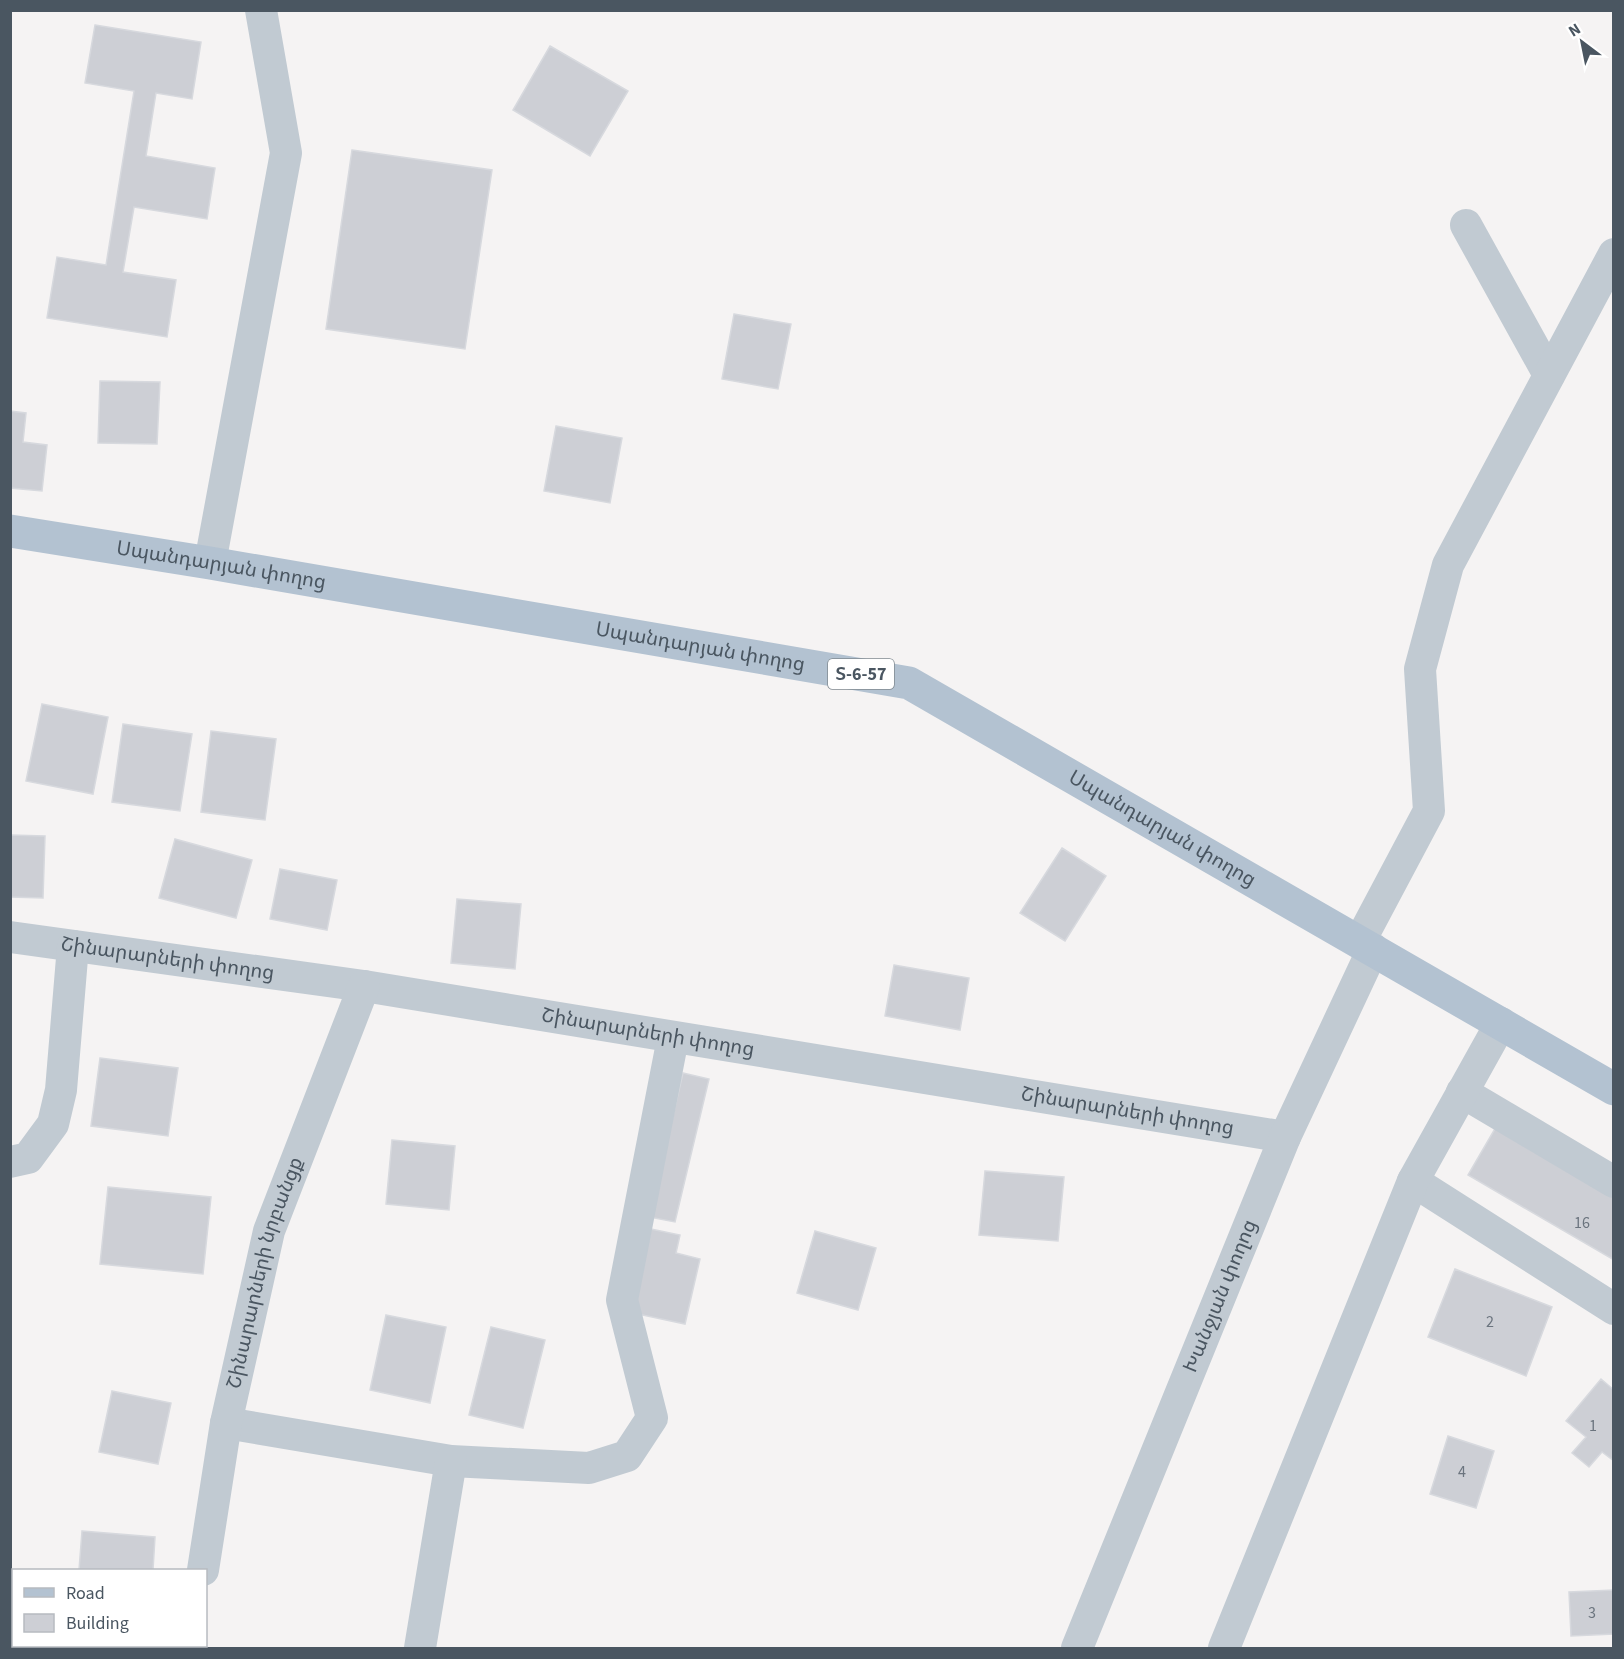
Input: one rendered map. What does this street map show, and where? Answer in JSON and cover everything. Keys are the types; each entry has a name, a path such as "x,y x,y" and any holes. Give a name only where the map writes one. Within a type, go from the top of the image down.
{"main road":[{"name":"Սպանդարյան փողոց","path":"10,531 909,683 1614,1089"}],"street":[{"path":"210,563 286,153 261,10"},
{"path":"1466,225 1549,375"},
{"name":"Խանջյան փողոց","path":"1077,1648 1285,1137 1367,945 1429,811 1420,669 1448,565 1614,254"},
{"name":"Շինարարների փողոց","path":"10,937 364,986 1285,1137"},
{"path":"10,1162 28,1158 53,1124 61,1090 73,946"},
{"name":"Շինարարների նրբանցք","path":"203,1569 226,1424 269,1231 364,986"},
{"path":"1224,1648 1413,1181 1501,1023"},
{"path":"226,1424 451,1461 589,1467 627,1456 652,1419 622,1300 673,1038"},
{"path":"1462,1092 1614,1182"},
{"path":"1413,1181 1614,1308"},
{"path":"420,1648 451,1461"}],"building":[{"path":"95,25 201,42 192,99 156,93 146,156 215,168 207,219 134,207 123,272 176,280 167,337 47,318 57,257 106,265 134,91 85,83"},
{"path":"550,46 628,91 590,156 513,110"},
{"path":"352,150 492,170 465,349 326,329"},
{"path":"734,314 791,324 778,389 722,379"},
{"path":"100,381 160,382 157,444 98,443"},
{"path":"10,411 26,413 23,442 47,445 42,491 10,488"},
{"path":"556,426 622,438 610,503 544,491"},
{"path":"42,704 108,717 93,794 26,781"},
{"path":"123,724 192,734 180,811 112,802"},
{"path":"211,731 276,739 265,820 201,812"},
{"path":"10,835 45,836 43,898 10,897"},
{"path":"175,839 252,860 236,918 159,898"},
{"path":"1062,848 1106,876 1065,941 1020,913"},
{"path":"280,869 337,880 327,930 270,919"},
{"path":"457,899 521,904 515,969 451,963"},
{"path":"894,965 969,978 960,1030 885,1016"},
{"path":"100,1058 178,1068 168,1136 91,1126"},
{"path":"683,1073 709,1079 675,1222 649,1217"},
{"path":"1500,1120 1614,1187 1614,1260 1468,1175"},
{"path":"392,1140 455,1146 449,1210 386,1204"},
{"path":"985,1171 1064,1177 1058,1241 979,1235"},
{"path":"108,1187 211,1197 203,1274 100,1264"},
{"path":"651,1229 680,1235 676,1253 700,1259 685,1324 633,1313"},
{"path":"815,1231 876,1248 858,1310 797,1293"},
{"path":"1455,1269 1552,1307 1526,1376 1428,1337"},
{"path":"386,1315 446,1327 430,1403 370,1390"},
{"path":"491,1327 545,1340 523,1428 469,1415"},
{"path":"1601,1379 1614,1390 1614,1461 1602,1452 1589,1467 1572,1453 1586,1437 1566,1421"},
{"path":"112,1391 171,1403 158,1464 99,1452"},
{"path":"1448,1436 1494,1451 1476,1508 1430,1494"},
{"path":"82,1531 155,1537 153,1569 79,1569"},
{"path":"1614,1590 1614,1634 1571,1636 1569,1592"},
{"path":"70,1647 144,1647 144,1648"}]}
